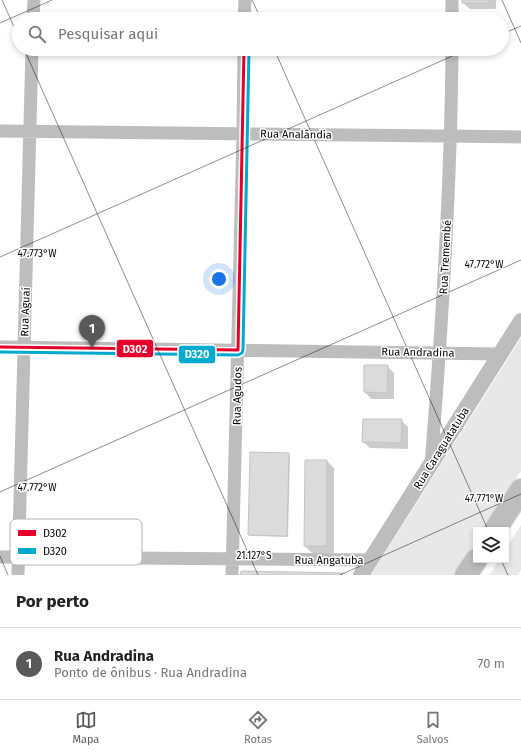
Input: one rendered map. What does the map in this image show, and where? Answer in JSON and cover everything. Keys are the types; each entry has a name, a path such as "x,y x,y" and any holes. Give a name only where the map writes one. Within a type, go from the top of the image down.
{"highway":[{"path":"497,527 521,490"},
{"path":"509,527 521,508"},
{"path":"466,575 474,563"},
{"path":"479,575 486,563"}],"street":[{"path":"33,12 34,0"},
{"path":"244,12 245,0"},
{"path":"452,0 452,12"},
{"name":"Rua Aguaí","path":"19,519 32,56"},
{"name":"Rua Agudos","path":"232,575 244,56"},
{"name":"Rua Tremembé","path":"431,465 440,353 451,136 452,56"},
{"name":"Rua Analândia","path":"0,131 521,136"},
{"name":"Rua Caraguatatuba","path":"360,575 521,321"},
{"name":"Rua Andradina","path":"0,346 499,354"},
{"name":"Rua Angatuba","path":"142,559 370,560"}],"shaded area":[{"path":"521,338 521,471 485,527 473,527 473,547 455,575 371,575"},
{"path":"521,525 521,570 518,575 490,575 497,563 509,563 509,544"}],"building":[{"path":"462,0 490,0 490,3 462,3"},
{"path":"364,365 388,365 387,393 364,392"},
{"path":"363,419 402,419 401,443 362,442"},
{"path":"250,452 289,453 287,536 248,535"},
{"path":"305,460 327,460 327,546 304,546"},
{"path":"241,571 343,573 342,575 240,575"}],"transit line":[{"name":"D302","path":"0,347 238,350 244,56"},
{"name":"D320","path":"0,352 238,355 242,353 249,56"}],"place":[{"name":"Rua Andradina","path":"92,348"}]}
